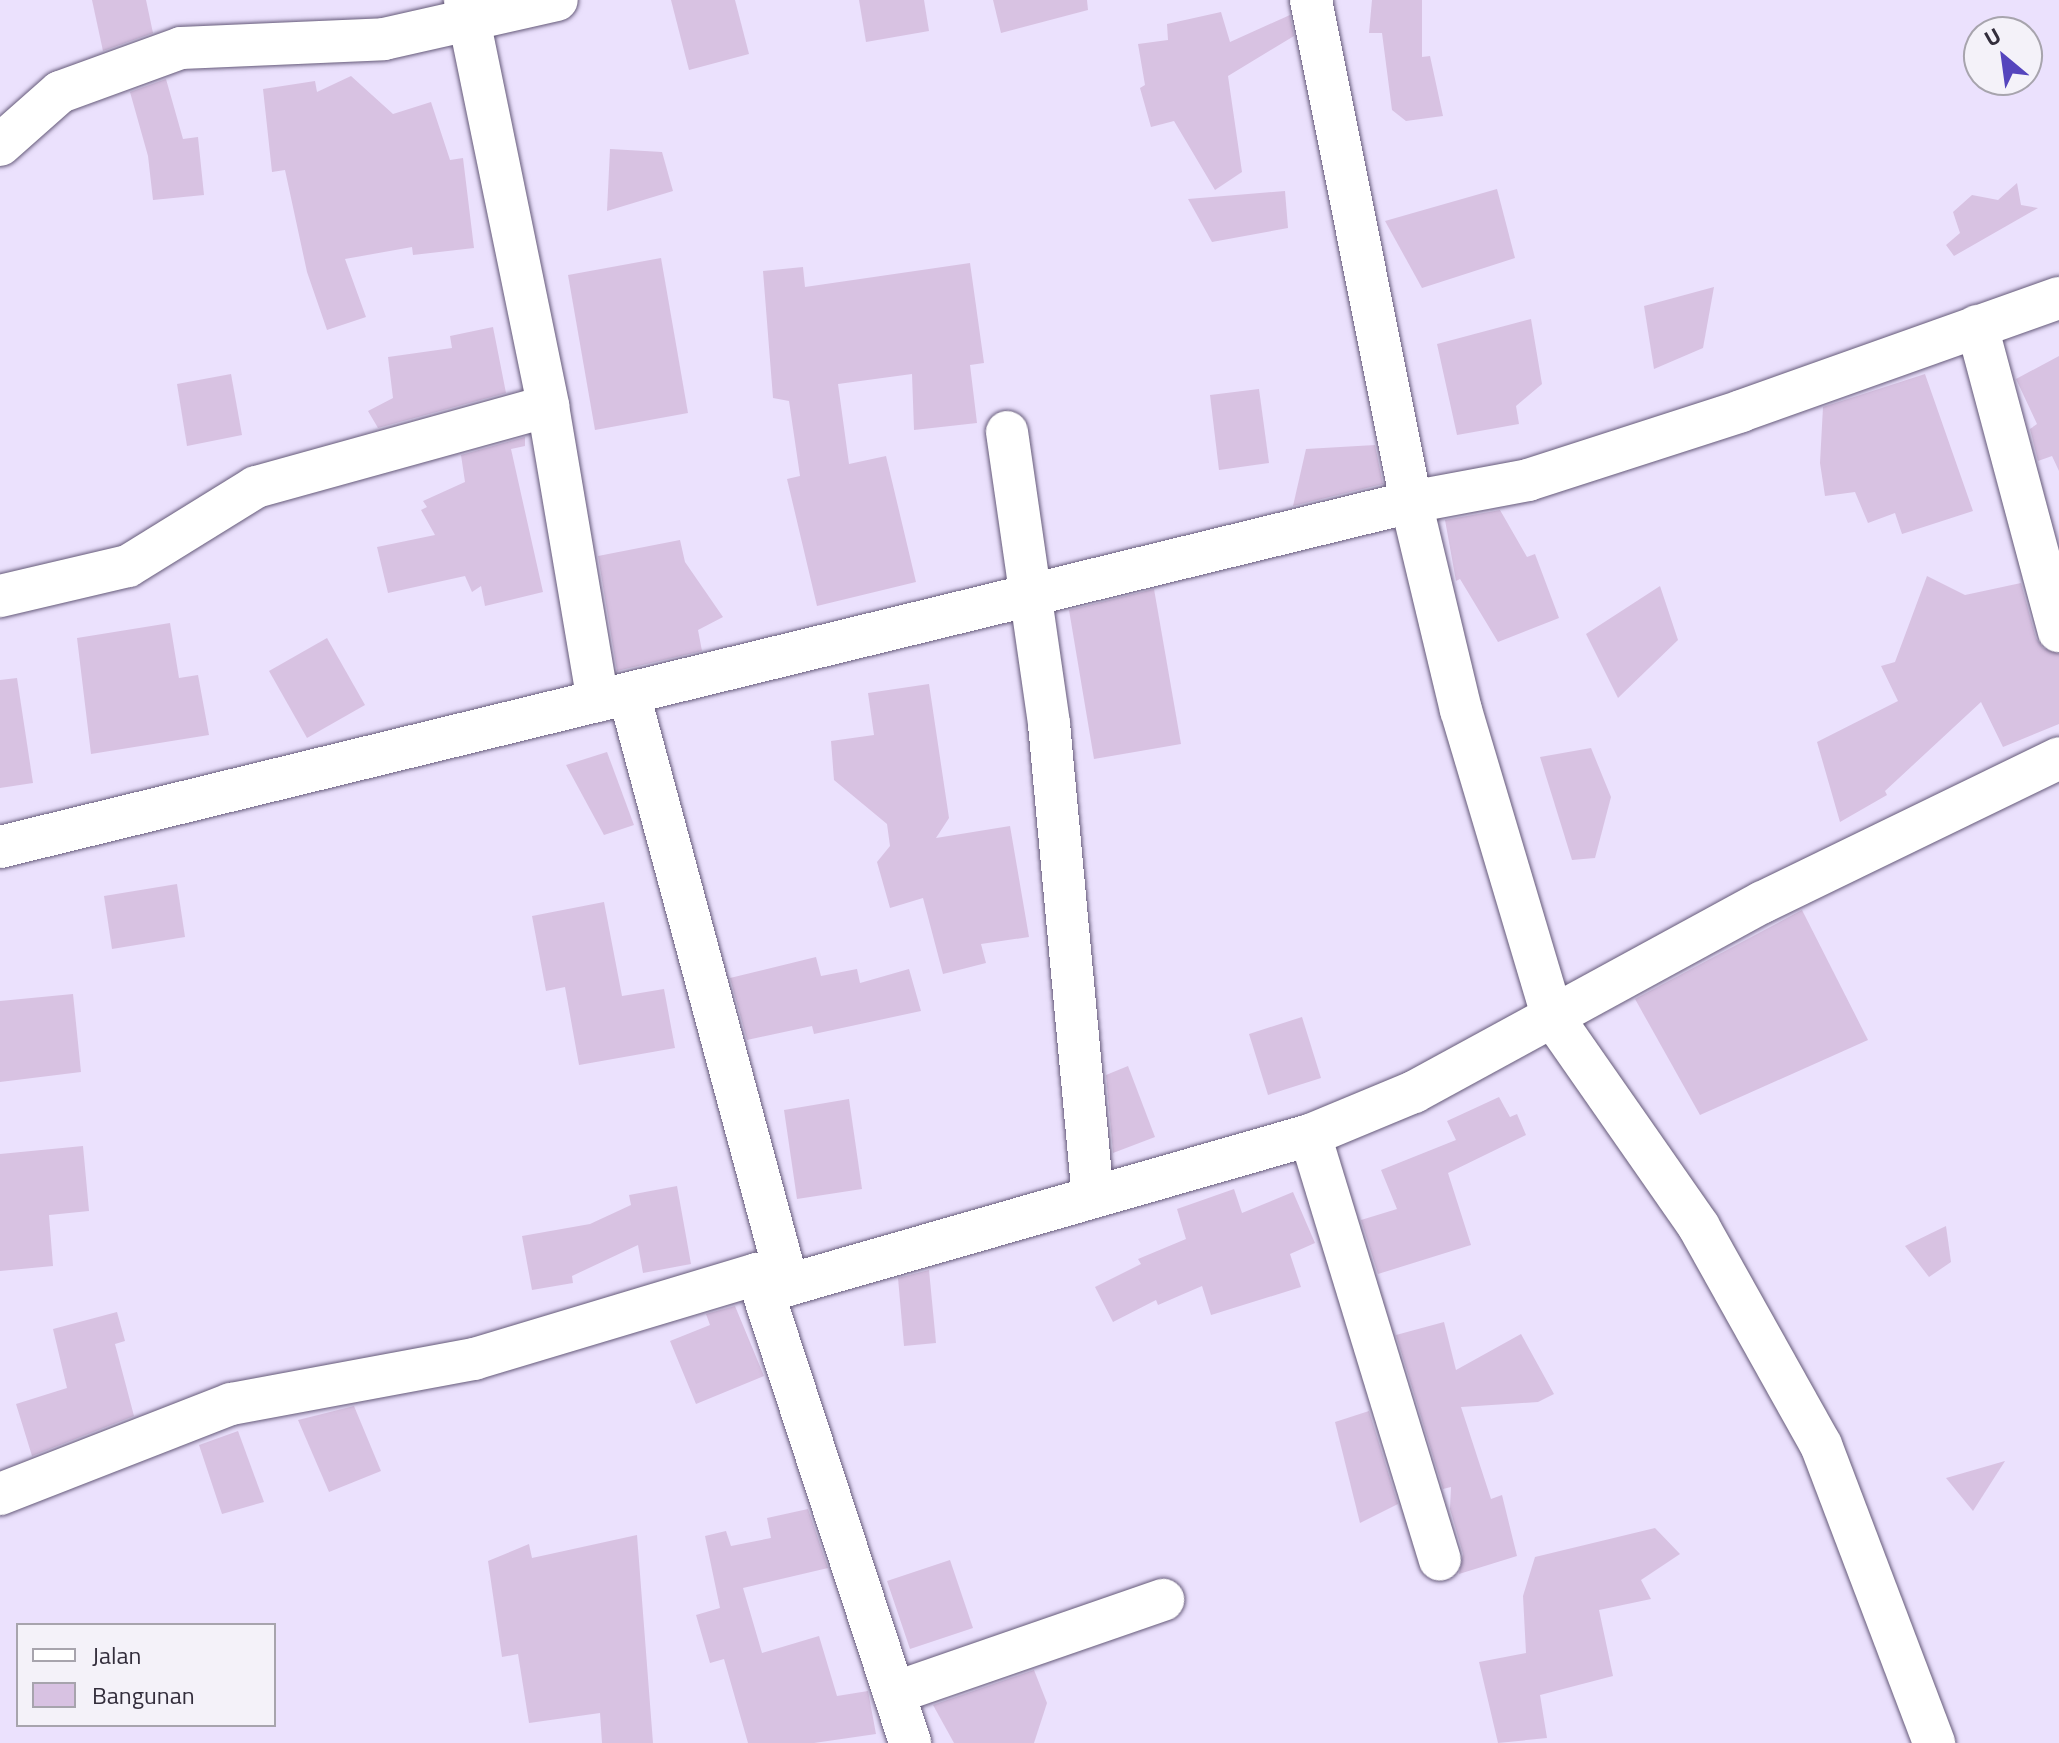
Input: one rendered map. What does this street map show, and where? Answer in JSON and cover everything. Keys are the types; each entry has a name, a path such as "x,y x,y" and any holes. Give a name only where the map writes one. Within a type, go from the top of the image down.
{"street":[{"path":"0,145 60,92 181,48 384,39 467,11 557,0"},
{"path":"1311,0 1411,502 1461,710 1552,1016 1699,1227 1821,1445 1934,1743"},
{"path":"467,11 548,406 614,698 772,1279 910,1743"},
{"path":"0,847 1411,502 1528,480 2059,298"},
{"path":"1977,326 2059,631"},
{"path":"0,596 136,562 256,487 548,406"},
{"path":"1007,432 1031,595 1067,890 1093,1197"},
{"path":"0,1494 231,1404 474,1359 1093,1197 1310,1135 1414,1092 1763,902 2059,758"},
{"path":"1310,1135 1440,1560"},
{"path":"894,1693 1163,1600"}],"building":[{"path":"92,0 146,0 153,33 103,51"},
{"path":"671,0 735,0 749,54 689,70"},
{"path":"859,0 924,0 929,31 866,42"},
{"path":"993,0 1087,0 1088,10 1001,33"},
{"path":"1372,0 1422,0 1422,57 1430,56 1443,116 1406,121 1392,110 1382,33 1369,33"},
{"path":"1221,12 1230,42 1290,15 1294,36 1228,76 1242,172 1215,190 1174,121 1151,127 1140,88 1145,85 1138,44 1168,40 1167,24"},
{"path":"351,76 393,114 431,102 450,160 463,158 474,248 413,255 412,247 345,259 366,317 327,330 307,272 285,170 272,172 263,89 315,81 317,92"},
{"path":"166,79 183,139 198,137 204,195 153,200 148,156 130,92"},
{"path":"610,149 662,152 673,191 607,211"},
{"path":"2017,183 2021,205 2038,208 1954,256 1946,245 1960,233 1953,212 1972,195 1998,200"},
{"path":"1497,189 1515,258 1422,288 1385,221"},
{"path":"1285,191 1288,228 1212,242 1188,199"},
{"path":"661,258 688,413 595,430 568,275"},
{"path":"970,263 984,363 970,365 977,423 914,430 912,374 838,384 849,464 886,456 916,582 817,606 787,479 800,476 789,401 773,398 763,271 803,267 805,287"},
{"path":"1714,287 1703,348 1654,369 1644,306"},
{"path":"1531,319 1542,384 1516,406 1519,424 1457,435 1437,344"},
{"path":"493,327 506,393 378,428 368,411 393,398 388,357 452,348 450,336"},
{"path":"2059,356 2059,471 2052,456 2038,461 2030,429 2037,424 2016,379"},
{"path":"231,374 242,435 187,446 177,384"},
{"path":"1925,374 1973,511 1902,534 1895,513 1868,523 1855,492 1825,496 1820,463 1823,407"},
{"path":"1259,389 1269,463 1219,470 1210,395"},
{"path":"525,437 525,446 511,449 543,592 485,606 481,586 472,592 465,576 388,593 377,547 435,535 421,510 427,507 423,501 465,482 461,455"},
{"path":"1375,445 1383,484 1293,506 1306,449"},
{"path":"1500,510 1527,557 1535,554 1559,618 1498,642 1460,579 1456,581 1445,520"},
{"path":"680,540 685,562 723,617 698,630 702,651 617,671 598,556"},
{"path":"1927,576 1965,595 2021,583 2036,638 2043,648 2059,654 2059,724 2003,747 1981,702 1885,791 1887,795 1840,822 1817,742 1898,701 1881,666 1895,662"},
{"path":"1660,586 1678,640 1618,698 1586,634"},
{"path":"1154,589 1181,744 1094,759 1069,610"},
{"path":"170,623 179,678 198,675 209,735 91,754 77,638"},
{"path":"327,638 365,705 307,738 269,671"},
{"path":"17,678 33,783 0,788 0,680"},
{"path":"929,684 949,818 936,838 1010,826 1029,937 981,944 986,963 943,974 923,898 890,908 877,862 890,846 887,824 834,780 831,741 874,735 868,693"},
{"path":"1591,748 1611,797 1595,858 1572,860 1540,757"},
{"path":"607,752 634,825 604,835 566,765"},
{"path":"177,884 185,937 112,949 104,896"},
{"path":"604,902 622,996 664,989 675,1048 579,1065 565,987 546,991 532,916"},
{"path":"1802,910 1868,1040 1700,1115 1635,999"},
{"path":"816,957 821,976 857,969 860,983 909,969 921,1011 814,1034 812,1026 747,1040 730,978"},
{"path":"73,994 81,1072 0,1082 0,1001"},
{"path":"1302,1017 1321,1078 1268,1095 1249,1034"},
{"path":"1128,1066 1155,1137 1113,1153 1106,1075"},
{"path":"1499,1097 1510,1117 1517,1114 1526,1135 1448,1173 1471,1245 1378,1274 1361,1220 1397,1209 1381,1170 1456,1140 1447,1121"},
{"path":"849,1099 862,1189 797,1199 784,1110"},
{"path":"83,1146 89,1211 49,1215 53,1266 0,1271 0,1154"},
{"path":"677,1186 691,1264 643,1273 638,1245 572,1276 573,1283 532,1290 522,1236 590,1224 631,1205 629,1195"},
{"path":"1234,1189 1242,1213 1293,1192 1315,1243 1290,1254 1301,1287 1211,1315 1202,1286 1158,1305 1156,1300 1113,1322 1095,1287 1141,1264 1138,1259 1186,1239 1177,1209"},
{"path":"1946,1226 1951,1262 1929,1277 1905,1246"},
{"path":"929,1270 936,1343 904,1346 898,1278"},
{"path":"735,1306 764,1376 696,1404 670,1341 710,1325 706,1314"},
{"path":"117,1312 125,1341 115,1344 134,1416 32,1456 16,1404 67,1388 53,1329"},
{"path":"1444,1322 1456,1370 1521,1334 1554,1394 1538,1402 1461,1407 1491,1499 1502,1495 1517,1556 1459,1574 1463,1554 1450,1509 1451,1487 1443,1489 1396,1335"},
{"path":"354,1406 381,1471 329,1492 298,1420"},
{"path":"1369,1411 1398,1504 1360,1523 1335,1422"},
{"path":"238,1431 264,1502 222,1514 199,1445"},
{"path":"2005,1461 1973,1511 1946,1478"},
{"path":"808,1509 828,1568 743,1588 762,1653 819,1636 837,1696 868,1691 876,1734 814,1743 748,1743 724,1659 710,1663 696,1615 720,1608 705,1536 726,1531 731,1546 771,1538 767,1518"},
{"path":"1655,1528 1680,1554 1641,1580 1651,1599 1599,1610 1613,1676 1540,1695 1547,1738 1498,1743 1479,1662 1526,1653 1523,1596 1535,1557"},
{"path":"637,1535 653,1743 602,1743 600,1713 529,1723 518,1654 502,1657 488,1561 529,1544 532,1558"},
{"path":"950,1560 973,1628 910,1649 887,1581"},
{"path":"1034,1670 1047,1703 1034,1743 954,1743 933,1705"}]}
